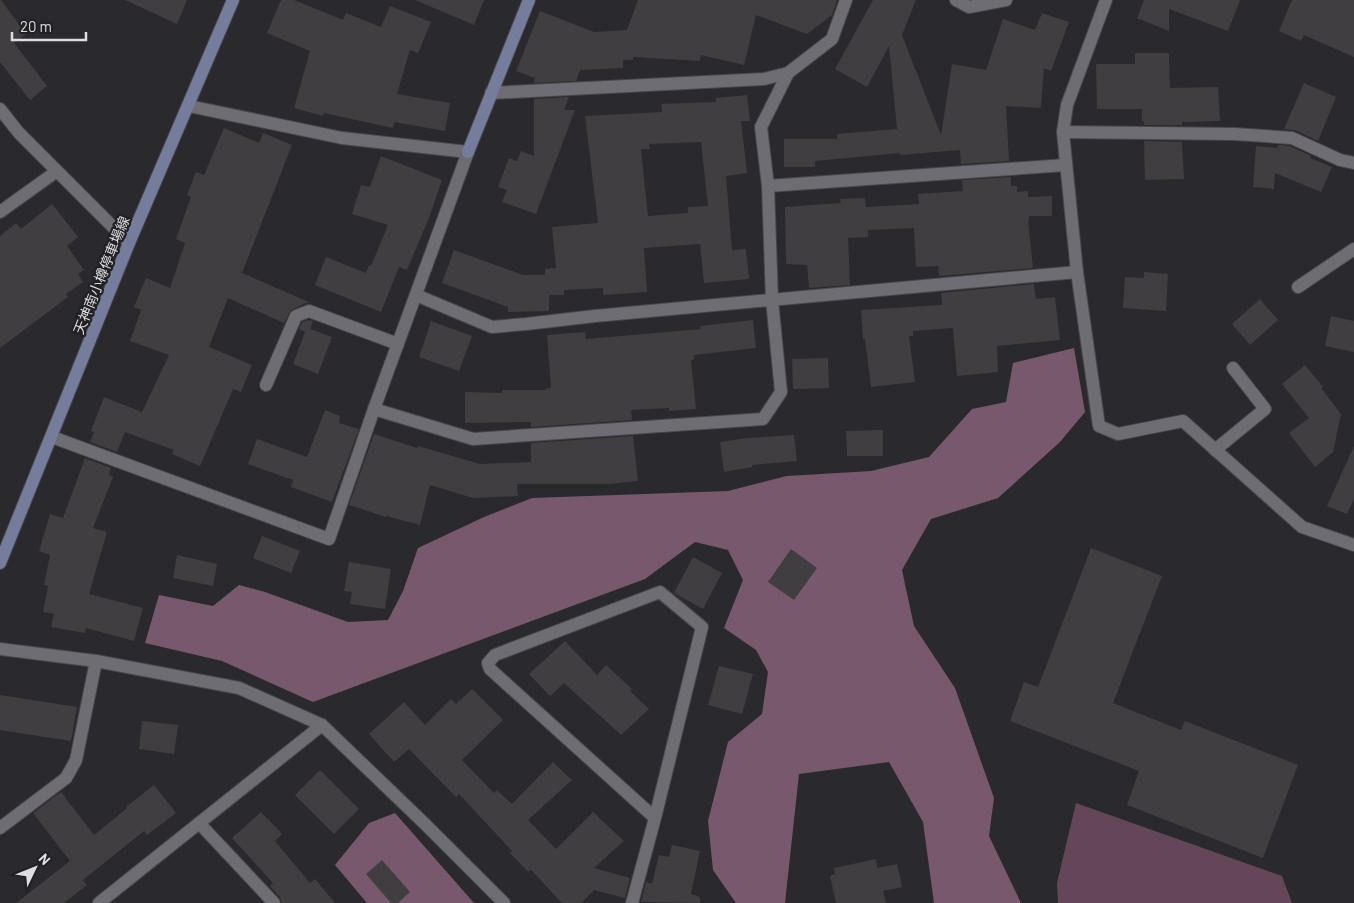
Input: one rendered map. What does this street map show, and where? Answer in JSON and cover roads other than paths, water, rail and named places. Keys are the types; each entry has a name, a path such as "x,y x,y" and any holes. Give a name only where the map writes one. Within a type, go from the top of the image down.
{"main road":[{"name":"天神南小樽停車場線","path":"0,564 129,243 233,0"},
{"path":"468,152 490,93 529,0"}],"street":[{"path":"374,409 473,439 764,419 782,392 772,300 768,186 761,127 788,74 832,38 846,0"},
{"path":"956,0 969,7 1006,0"},
{"path":"1106,0 1067,105 1063,132 1077,272 1099,426 1118,434 1183,421 1302,527 1354,545"},
{"path":"490,93 764,79 788,74"},
{"path":"52,437 330,539 374,409 468,152 342,138 189,106"},
{"path":"0,109 19,133 129,243"},
{"path":"1063,132 1235,134 1292,138 1340,160 1354,163"},
{"path":"768,186 1066,165"},
{"path":"0,212 57,171"},
{"path":"1298,286 1354,249"},
{"path":"416,295 492,327 1077,272"},
{"path":"266,385 296,316 309,311 398,344"},
{"path":"1215,450 1265,408 1233,368"},
{"path":"632,903 655,818 702,627 660,592 495,655 488,663 490,669 655,818"},
{"path":"0,649 96,661 239,688 322,725 504,903"},
{"path":"0,828 66,778 76,760 96,661"},
{"path":"99,903 322,725"},
{"path":"199,823 274,903"}]}
